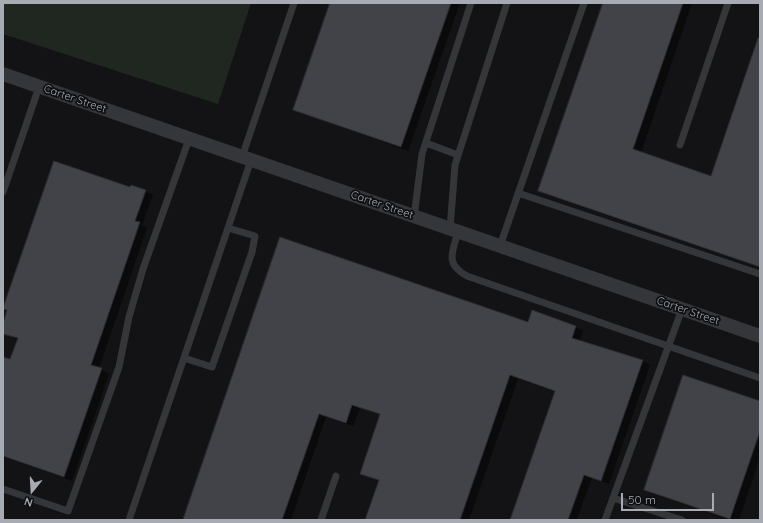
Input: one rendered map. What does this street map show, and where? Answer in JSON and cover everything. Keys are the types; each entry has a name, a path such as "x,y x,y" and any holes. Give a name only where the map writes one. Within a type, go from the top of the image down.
{"street":[{"name":"Carter Street","path":"3,74 760,336"}],"lane":[{"path":"130,520 228,228 246,158 294,3"},
{"path":"414,217 422,154 471,3"},
{"path":"508,3 455,165 454,231 452,253 453,262 457,270 467,276 760,378"},
{"path":"500,246 584,3"},
{"path":"680,145 728,3"},
{"path":"3,192 39,87"},
{"path":"3,489 68,511 119,367 129,317 142,269 189,138"},
{"path":"426,143 458,155"},
{"path":"518,194 760,274"},
{"path":"184,358 212,367 252,252 255,236 228,228"},
{"path":"605,520 682,309"},
{"path":"321,520 336,476"},
{"path":"613,498 682,520"}],"shaded area":[{"path":"3,3 251,3 218,104 3,34"}],"building":[{"path":"330,3 451,3 401,147 293,110"},
{"path":"603,3 683,3 633,149 711,176 758,38 760,38 760,267 538,191"},
{"path":"54,161 130,187 131,185 146,190 135,221 140,222 91,365 102,368 64,477 3,456 3,357 10,359 18,338 3,334 3,323 7,310 3,308"},
{"path":"280,237 528,322 532,310 576,326 572,338 643,360 601,481 584,475 568,520 510,520 555,391 510,375 460,520 365,520 379,480 360,474 380,414 352,405 346,423 319,414 282,520 183,520"},
{"path":"683,375 760,401 760,431 730,519 644,490"}]}
